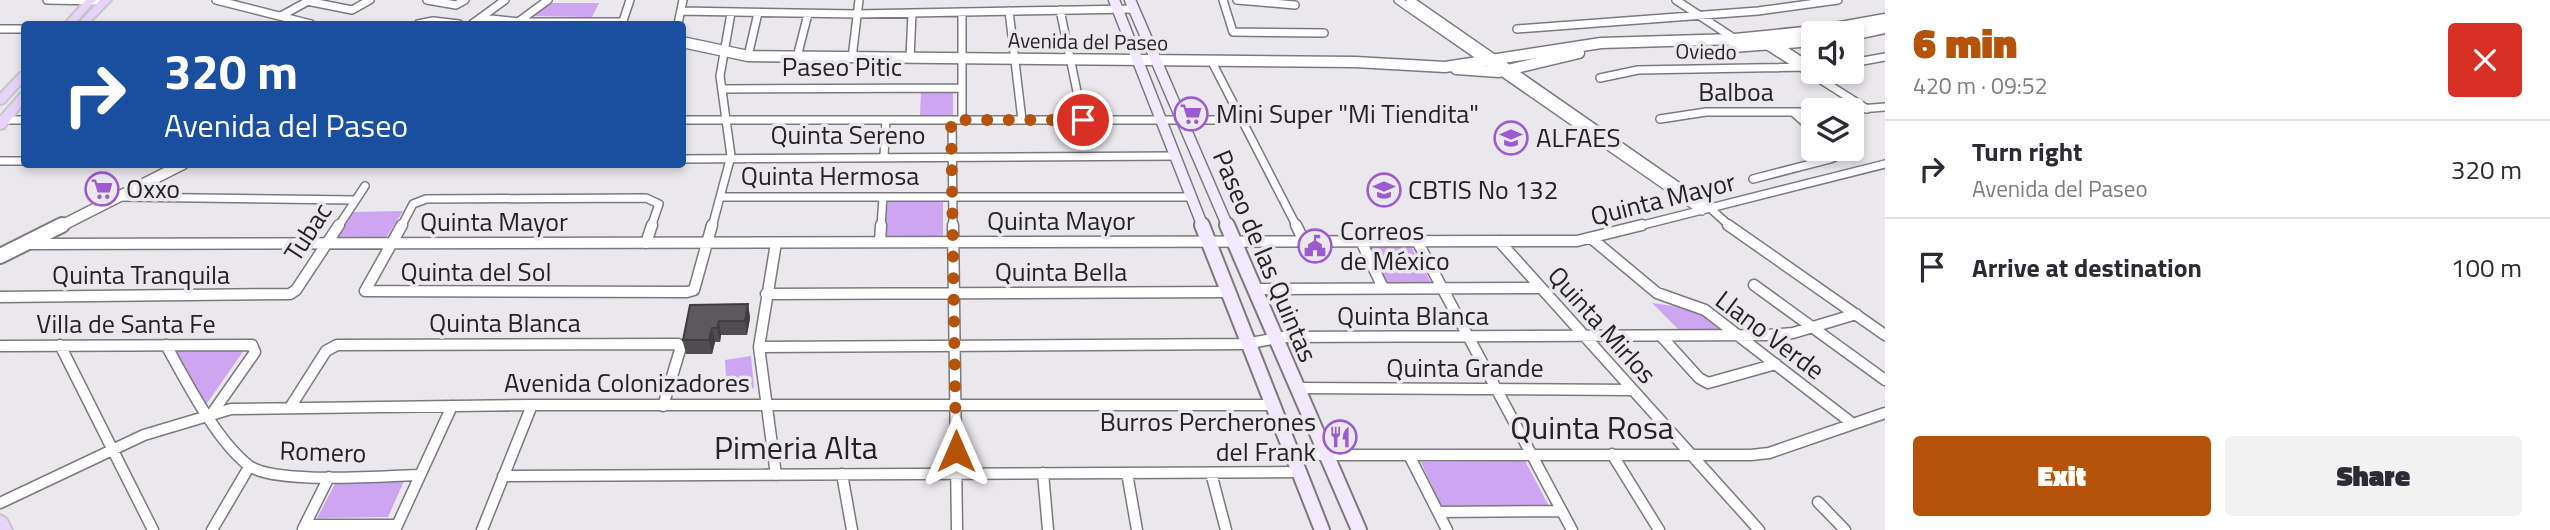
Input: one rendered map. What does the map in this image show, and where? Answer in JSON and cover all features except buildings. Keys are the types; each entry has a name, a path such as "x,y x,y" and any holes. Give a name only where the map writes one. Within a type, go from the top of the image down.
{"main road":[{"path":"72,21 91,0"},
{"path":"86,21 105,0"},
{"name":"Paseo de las Quintas","path":"1132,4 1359,530"},
{"name":"Paseo de las Quintas","path":"1116,5 1322,530"},
{"path":"0,101 21,78"},
{"path":"2,122 21,100"},
{"path":"0,523 3,530"}],"street":[{"path":"47,0 105,0"},
{"path":"216,0 299,21"},
{"path":"283,17 310,1 352,10 370,0"},
{"path":"427,0 456,5 465,0"},
{"path":"477,21 505,0"},
{"path":"522,21 548,0"},
{"path":"623,21 631,0"},
{"path":"679,21 683,0"},
{"path":"852,58 859,0"},
{"path":"1223,0 1233,32 1324,33"},
{"path":"1237,0 1295,5"},
{"path":"1398,0 1499,72 1710,212"},
{"path":"1410,0 1885,335"},
{"path":"1676,0 1730,39"},
{"path":"1517,29 1605,20 1695,15 1705,17 1838,0"},
{"path":"681,11 858,14 1060,10 1132,4"},
{"path":"1060,10 1083,120"},
{"path":"1009,11 1022,120"},
{"path":"957,530 952,156 962,88 962,12"},
{"path":"708,243 731,156 720,76 731,13"},
{"path":"748,56 758,13"},
{"path":"909,58 912,13"},
{"path":"797,57 808,14"},
{"path":"485,16 515,21"},
{"path":"1705,17 1730,39"},
{"path":"1704,43 1885,19"},
{"path":"1864,32 1885,28"},
{"path":"0,29 21,29"},
{"path":"1795,33 1801,36"},
{"path":"1445,67 1499,72 1604,49 1704,43 1772,45 1801,42"},
{"name":"Avenida del Paseo","path":"686,43 722,53 748,56 1364,63 1445,67 1601,43 1704,43"},
{"path":"1772,45 1799,68"},
{"path":"1772,45 1801,62"},
{"path":"1864,61 1885,57"},
{"path":"1212,62 1304,242"},
{"name":"Oviedo","path":"1600,78 1638,70 1799,68"},
{"path":"1833,84 1867,109"},
{"name":"Paseo Pitic","path":"722,89 962,88"},
{"path":"1864,109 1885,107"},
{"name":"Balboa","path":"1660,119 1706,111 1801,113"},
{"path":"1794,113 1801,119"},
{"path":"2,122 21,120"},
{"path":"686,120 1241,120"},
{"path":"884,156 886,120"},
{"path":"686,159 731,156"},
{"name":"Quinta Sereno","path":"731,156 1175,156"},
{"path":"0,161 21,161"},
{"path":"1753,179 1822,161"},
{"name":"Quinta Mayor","path":"24,244 1304,242 1591,238 1710,212 1885,164"},
{"path":"0,256 175,168"},
{"name":"Tubac","path":"283,296 296,289 324,243 365,186"},
{"path":"118,197 354,200"},
{"name":"Quinta Hermosa","path":"721,197 1191,197"},
{"path":"880,242 883,197"},
{"name":"Quinta del Sol","path":"646,243 659,204 646,198 426,199 413,204 366,287 368,293 687,292 694,289 708,243"},
{"path":"52,230 60,244"},
{"name":"Llano Verde","path":"1591,238 1657,293 1700,307 1853,424"},
{"path":"1361,241 1384,288"},
{"path":"1417,241 1572,530"},
{"name":"Quinta Mirlos","path":"1499,241 1759,530"},
{"path":"776,243 759,347 776,475"},
{"path":"1754,285 1885,380"},
{"path":"1254,289 1541,288"},
{"name":"Quinta Bella","path":"766,294 1229,292"},
{"name":"Quinta Tranquila","path":"0,297 283,296"},
{"name":"Quinta Blanca","path":"759,347 1249,344 1276,338 1740,336 1793,333 1856,314"},
{"path":"1661,336 1699,378 1708,383 1776,364"},
{"name":"Quinta Blanca","path":"291,406 326,351 337,345 674,344 680,350 663,406"},
{"path":"60,345 153,530"},
{"name":"Romero","path":"166,345 209,413 249,467 290,477 419,475"},
{"name":"Villa de Santa Fe","path":"0,346 256,347 209,413"},
{"name":"Quinta Grande","path":"1297,388 1633,390"},
{"path":"482,530 532,405"},
{"name":"Avenida Colonizadores","path":"0,503 111,450 209,413 291,406 1273,405"},
{"path":"329,477 304,528 396,527 452,406"},
{"name":"Quinta Rosa","path":"1293,455 1769,453 1885,413"},
{"path":"1612,454 1659,530"},
{"path":"1409,455 1447,530"},
{"path":"212,530 249,467"},
{"name":"Pimeria Alta","path":"503,476 1299,472"},
{"path":"1042,473 1048,530"},
{"path":"1127,473 1137,530"},
{"path":"1211,473 1226,530"},
{"path":"842,474 852,530"},
{"path":"1818,502 1846,530"},
{"path":"1438,512 1561,511"}],"shaded area":[{"path":"552,3 599,3 592,17 532,16"},
{"path":"921,91 953,91 953,115 920,115"},
{"path":"888,199 943,199 943,236 885,236"},
{"path":"403,211 386,238 333,238 351,212"},
{"path":"1369,246 1411,246 1432,284 1388,284"},
{"path":"1652,303 1694,309 1720,330 1679,330"},
{"path":"167,345 247,346 203,409"},
{"path":"751,356 754,388 727,392 725,360"},
{"path":"1525,461 1550,508 1442,509 1421,462"},
{"path":"404,481 388,517 317,518 336,482"}],"place":[{"name":"Mini Super \"Mi Tiendita\"","path":"1191,114"},
{"name":"ALFAES","path":"1511,138"},
{"name":"Oxxo","path":"102,189"},
{"name":"CBTIS No 132","path":"1384,190"},
{"name":"Correos de México","path":"1315,246"},
{"name":"Burros Percherones del Frank","path":"1340,437"}],"route":[{"path":"956,451 951,120 1083,120"}]}
